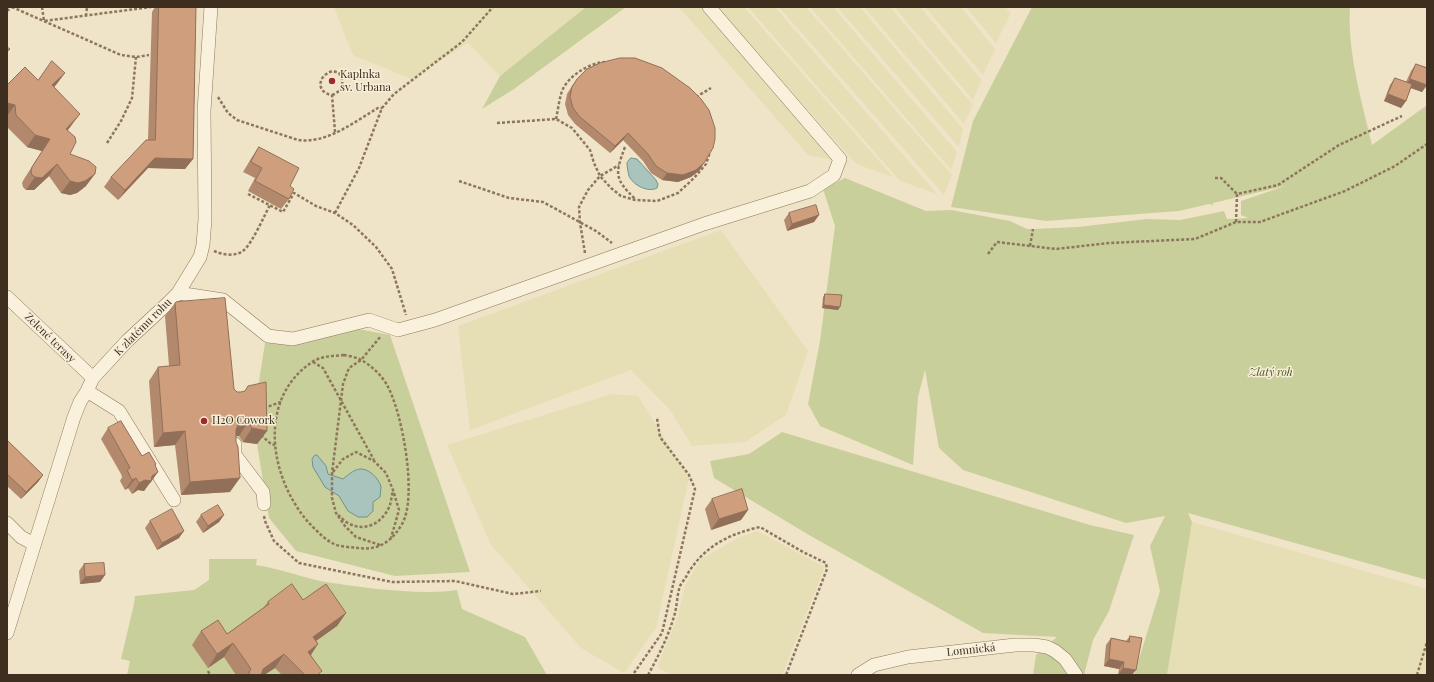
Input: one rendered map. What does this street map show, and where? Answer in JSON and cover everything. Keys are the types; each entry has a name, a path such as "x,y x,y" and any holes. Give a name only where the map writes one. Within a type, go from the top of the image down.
{"street":[{"name":"K zlatému rohu","path":"7,633 74,417 80,402 93,378 127,341 178,292 200,257 203,245 205,219 204,111 211,7"},
{"path":"178,292 223,300 268,336 293,339 369,320 398,330 450,315 704,224 810,191 834,175 840,159 709,7"},
{"name":"Zelené terasy","path":"7,297 93,378"},
{"path":"223,300 224,315"},
{"path":"87,391 119,411 174,500"},
{"path":"235,443 235,455 263,492 264,504"},
{"path":"7,523 21,537 34,544"},
{"name":"Lomnická","path":"858,675 874,665 908,657 1015,645 1047,647 1065,659 1076,675"}],"path":[{"path":"7,11 12,7 121,55 136,57 149,55"},
{"path":"42,7 44,21"},
{"path":"86,16 87,7"},
{"path":"44,21 151,7"},
{"path":"335,213 359,168 382,108 394,94 462,42 493,7"},
{"path":"107,143 121,121 132,98 136,57"},
{"path":"556,119 562,91 571,77 598,62 611,62"},
{"path":"333,71 340,73 343,83 342,88 338,93 332,96 324,92 320,84 321,78 333,71"},
{"path":"693,99 711,88"},
{"path":"205,92 217,97 232,118 241,123 298,140 307,141 321,138 335,132 378,108 382,108"},
{"path":"332,96 335,132"},
{"path":"1238,194 1278,185 1339,145 1402,116"},
{"path":"497,123 556,119 572,128 590,150 594,164 600,176 611,188 621,196 635,200 657,201 678,192 694,178 706,164 712,147"},
{"path":"988,254 997,242 1056,249 1109,243 1195,239 1236,222 1260,222 1345,191 1395,166 1427,144"},
{"path":"625,147 619,165 618,179 624,189 635,200"},
{"path":"588,266 580,223 579,207 588,190 600,176 619,165"},
{"path":"1215,178 1221,178 1238,194"},
{"path":"459,181 509,198 543,202 596,231 624,253"},
{"path":"248,194 283,212 294,193 316,206 335,213 353,225 376,246 392,269 410,326"},
{"path":"1236,222 1238,194"},
{"path":"221,254 229,255 244,250 270,205"},
{"path":"1030,246 1033,229"},
{"path":"382,546 356,537 345,526 336,513 332,498 332,473 343,384 349,368 361,360 389,327"},
{"path":"344,355 361,360 374,370 386,384 395,402 403,436 409,501 404,521 396,534 382,546 367,549 333,544 319,533 299,512 290,497 277,461 274,445 276,417 285,389 297,374 312,362 320,358 344,355"},
{"path":"312,362 323,368 374,461 386,473 399,510 391,538"},
{"path":"260,409 281,402"},
{"path":"634,673 662,634 695,489 689,475 660,437 657,418"},
{"path":"259,434 274,445"},
{"path":"332,473 344,459 356,452 374,461"},
{"path":"336,513 348,523 364,527 374,525 383,518 390,506 393,490"},
{"path":"264,504 264,521 274,540 300,563 392,582 455,581 513,594 541,591"},
{"path":"648,675 661,651 675,613 680,586 695,562 705,552 725,538 746,530 760,527 803,552 826,563 827,569 786,675"},
{"path":"1417,675 1427,642"},
{"path":"208,671 210,675"}],"shaded area":[{"path":"334,7 586,7 500,76 468,43 411,79 353,55"},
{"path":"679,7 712,7 849,163 808,155"},
{"path":"717,7 744,7 893,177 856,164"},
{"path":"748,7 775,7 937,194 900,181"},
{"path":"779,7 806,7 952,175 944,195"},
{"path":"810,7 833,7 957,152 951,170"},
{"path":"837,7 860,7 963,129 959,147"},
{"path":"864,7 890,7 973,105 964,124"},
{"path":"894,7 920,7 982,80 973,100"},
{"path":"925,7 961,7 995,49 983,75"},
{"path":"966,7 1005,7 1011,13 996,43"},
{"path":"721,230 808,351 786,415 745,442 692,446 670,410 631,370 470,430 458,326"},
{"path":"612,394 638,396 689,478 656,628 624,673 581,648 491,545 447,445"},
{"path":"1192,522 1427,589 1427,675 1167,675"},
{"path":"757,531 825,567 782,675 672,675 657,667 678,616 685,585 701,559 738,538"}],"green space":[{"path":"586,7 626,7 514,89 482,109 500,76"},
{"name":"Zlatý roh","path":"1032,7 1350,7 1353,59 1372,145 1427,105 1427,580 1188,513 1192,522 1167,675 1134,675 1160,591 1150,546 1165,516 1126,523 963,470 939,448 925,370 918,397 913,465 820,426 808,404 820,341 835,226 823,189 845,178 926,211 951,210 1010,221 1027,229 1033,229 1078,227 1147,219 1180,220 1224,211 1227,219 1248,218 1241,215 1241,201 1285,186 1213,203 1213,205 1209,204 1179,211 1046,221 951,207 973,121"},
{"path":"358,329 390,335 470,572 395,576 296,551 269,518 257,444 238,442 185,444 226,394 257,394 265,343 296,344"},
{"path":"782,432 1090,525 1134,535 1109,611 1093,640 1084,675 1033,675 1036,655 1057,637 983,633 809,535 714,478 710,461 749,454"},
{"path":"209,559 257,559 256,565 316,580 377,589 427,592 457,590 462,609 525,637 547,675 127,675 130,661 121,659 135,596 194,590 209,580"}],"water":[{"path":"631,158 637,159 656,180 658,184 657,188 649,190 645,189 637,185 631,179 629,176 627,163"},
{"path":"317,455 326,466 328,474 343,479 355,470 363,469 376,477 381,487 380,497 373,502 373,511 367,517 358,517 348,511 339,496 325,487 313,467 312,459"}],"building":[{"path":"159,7 196,7 193,159 155,158 125,190 111,177 146,140 155,140"},
{"path":"620,58 635,58 662,68 690,88 709,110 715,128 715,139 713,148 704,163 696,170 683,175 667,173 656,166 648,154 628,133 615,146 580,117 573,108 570,97 572,87 577,79 587,69 600,63"},
{"path":"52,61 65,73 52,85 80,114 66,129 75,137 76,142 70,154 89,161 96,167 95,174 85,181 78,183 70,181 57,164 42,178 32,175 32,167 50,139 35,135 16,115 15,105 7,103 7,85 25,67 38,80"},
{"path":"1416,64 1427,68 1427,85 1410,79"},
{"path":"1395,78 1412,84 1406,101 1388,94"},
{"path":"259,147 299,168 290,186 294,189 289,199 255,181 262,168 251,162"},
{"path":"816,205 819,215 792,224 789,213"},
{"path":"825,294 842,295 840,307 824,305"},
{"name":"H2O Cowork","path":"225,298 234,389 237,392 241,392 245,391 248,386 266,382 267,431 252,428 248,422 241,422 238,425 236,430 236,442 238,447 240,478 190,482 185,431 163,433 158,367 180,365 175,303"},
{"path":"121,421 142,456 149,452 156,464 155,465 158,472 152,476 151,481 145,480 139,483 136,478 132,480 127,470 130,468 108,428"},
{"path":"7,440 43,475 26,492 7,474"},
{"path":"742,489 748,510 719,519 712,499"},
{"path":"218,505 224,515 208,526 201,515"},
{"path":"172,509 184,531 162,543 150,521"},
{"path":"104,563 105,575 85,577 84,564"},
{"path":"292,584 303,600 326,584 346,613 313,637 318,644 308,652 322,671 317,675 305,675 284,654 263,669 261,675 250,675 249,672 251,669 233,643 217,654 201,631 218,620 227,634 269,604 268,602"},
{"path":"1130,636 1142,638 1136,670 1123,668 1124,662 1109,659 1111,638 1129,642"}],"place":[{"name":"Kaplnka sv. Urbana","path":"332,81"},
{"name":"H2O Cowork","path":"204,421"}]}
